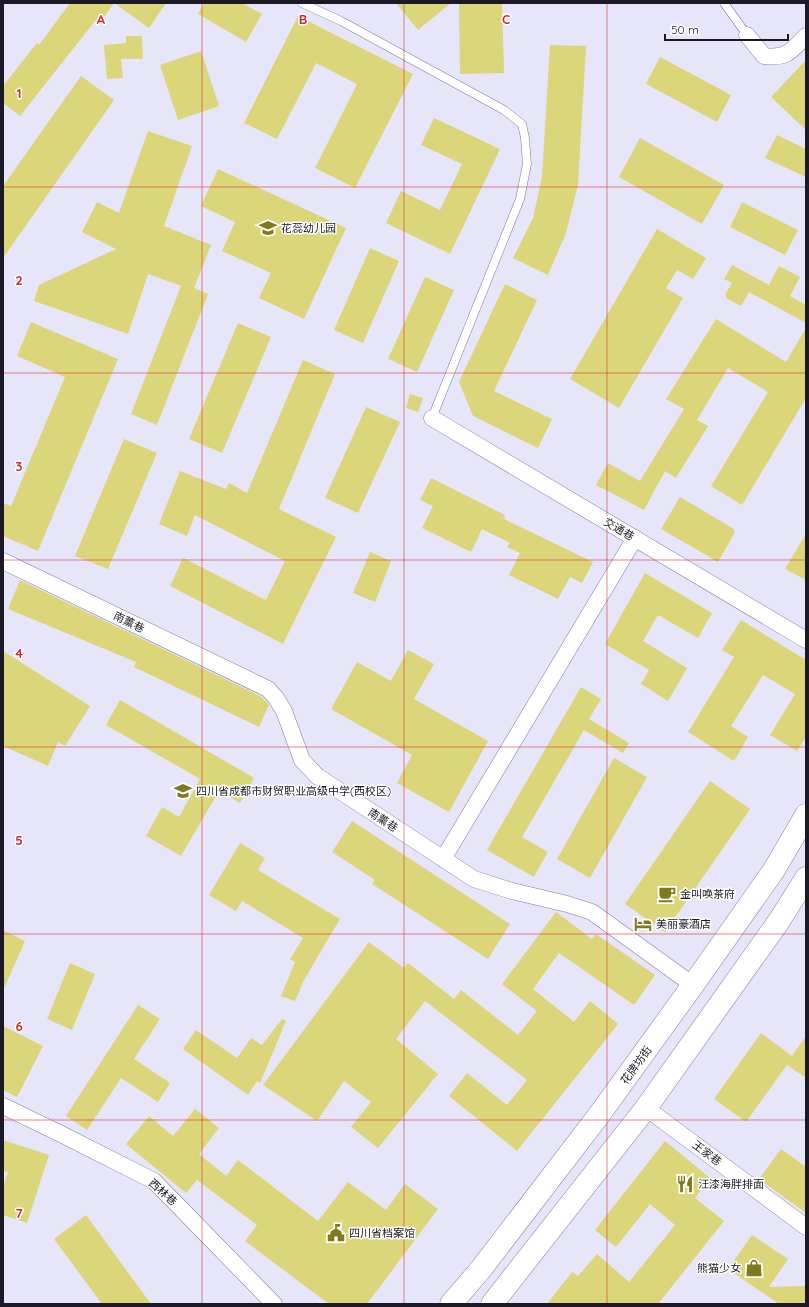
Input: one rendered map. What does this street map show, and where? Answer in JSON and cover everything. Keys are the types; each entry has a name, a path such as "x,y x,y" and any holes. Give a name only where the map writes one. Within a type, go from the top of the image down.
{"main road":[{"name":"花牌坊街","path":"451,1304 481,1269 599,1114 693,986 774,870 806,815"},
{"path":"492,1304 646,1108 775,928 806,878"}],"street":[{"path":"747,35 764,56 775,58 787,54 806,36"},
{"name":"交通巷","path":"432,418 806,640"},
{"path":"442,859 635,538"},
{"name":"南薰巷","path":"3,561 268,689 284,711 302,760 317,776 474,879 485,884 567,904 592,912 693,986"},
{"name":"西林巷","path":"3,1106 154,1181 274,1304"},
{"name":"王家巷","path":"646,1108 806,1227"}],"lane":[{"path":"302,3 341,21 504,110 522,124 525,138 527,164 520,199 432,418"},
{"path":"724,3 747,35"}],"building":[{"path":"70,3 114,3 99,24 95,21 20,116 3,103 3,86 37,43 39,45"},
{"path":"114,3 166,3 149,28"},
{"path":"204,3 242,3 262,14 246,42 198,14"},
{"path":"396,3 451,3 418,30"},
{"path":"459,3 502,3 504,73 460,74"},
{"path":"298,16 413,74 355,188 315,168 357,84 316,63 277,139 244,123"},
{"path":"126,36 142,36 143,59 121,59 123,78 107,79 104,45 126,43"},
{"path":"550,45 586,46 578,185 566,233 548,275 513,258 533,218 542,177"},
{"path":"201,51 219,106 178,120 160,65"},
{"path":"660,57 731,95 717,122 646,84"},
{"path":"806,60 806,130 771,97"},
{"path":"81,76 114,100 3,258 3,186"},
{"path":"434,118 500,149 450,254 386,223 401,191 440,210 462,164 421,145"},
{"path":"148,131 192,146 164,226 211,245 194,288 208,294 157,425 131,414 181,286 148,274 128,334 34,301 39,285 116,249 82,232 97,202 119,213"},
{"path":"777,135 806,149 806,177 765,158"},
{"path":"640,138 724,185 702,224 619,177"},
{"path":"218,169 346,228 304,319 259,298 271,273 222,251 235,222 201,206"},
{"path":"742,202 798,230 785,255 730,227"},
{"path":"657,229 706,258 693,279 677,270 666,288 683,298 619,408 570,379"},
{"path":"370,248 399,261 363,343 334,330"},
{"path":"732,265 769,285 779,266 800,277 790,296 806,305 806,323 749,292 741,306 726,298 726,293 732,283 724,279"},
{"path":"425,277 454,290 417,372 388,359"},
{"path":"505,284 537,300 494,391 552,419 538,448 473,416 459,382"},
{"path":"716,319 786,362 806,328 806,398 742,505 711,486 768,392 728,368 697,420 708,426 676,478 665,471 644,510 596,485 608,463 640,481 684,409 666,399"},
{"path":"31,322 118,359 38,551 3,536 3,503 11,506 65,377 17,356"},
{"path":"238,323 271,337 222,453 189,439"},
{"path":"303,360 335,374 279,509 336,537 283,644 170,586 183,558 266,600 285,561 195,515 187,536 159,524 180,471 226,489 229,483 247,493"},
{"path":"410,394 423,398 418,412 406,408"},
{"path":"366,407 400,422 358,513 325,498"},
{"path":"124,439 157,453 108,569 75,556"},
{"path":"431,478 505,515 504,519 593,562 582,583 570,577 558,599 509,575 520,553 507,547 510,543 482,529 471,552 422,528 433,506 420,500"},
{"path":"680,497 734,529 734,534 718,562 661,529"},
{"path":"806,534 806,580 785,569"},
{"path":"370,552 391,561 375,602 353,593"},
{"path":"645,573 712,613 698,638 658,615 643,641 687,668 668,701 641,684 649,670 605,644"},
{"path":"20,580 262,697 269,705 259,727 134,667 136,662 8,609"},
{"path":"741,620 806,660 806,737 797,751 770,735 795,694 763,675 731,726 748,737 734,761 688,732 734,657 722,650"},
{"path":"408,650 434,664 414,699 488,741 449,812 397,783 412,755 331,709 357,662 391,681"},
{"path":"3,651 90,706 65,746 58,742 48,766 3,746"},
{"path":"581,687 601,699 589,719 629,743 623,753 584,730 522,837 548,852 534,877 487,850"},
{"path":"120,700 254,778 240,803 219,791 181,856 146,836 162,807 179,817 200,779 106,725"},
{"path":"614,758 647,777 590,878 557,859"},
{"path":"710,781 750,809 665,932 625,904"},
{"path":"352,821 510,924 488,959 372,884 375,880 332,852"},
{"path":"240,843 265,858 258,870 340,919 304,980 295,1001 281,996 295,962 290,959 303,938 242,901 236,911 209,895"},
{"path":"556,912 592,939 596,934 655,975 634,1005 559,953 533,989 574,1022 590,1001 618,1024 517,1151 449,1096 467,1073 507,1105 527,1080 425,1001 396,1039 438,1074 378,1148 351,1127 371,1102 344,1081 317,1121 263,1085 369,942 404,968 408,963 454,999 461,990 518,1035 537,1011 502,984"},
{"path":"3,930 25,941 3,991"},
{"path":"70,963 95,974 72,1030 47,1019"},
{"path":"138,1005 160,1019 134,1059 170,1083 158,1102 121,1078 87,1130 66,1116"},
{"path":"282,1019 286,1021 260,1083 257,1081 248,1095 183,1049 196,1030 237,1058 251,1038 262,1045"},
{"path":"3,1026 43,1046 17,1097 3,1090"},
{"path":"761,1033 792,1056 806,1036 806,1078 787,1065 746,1122 714,1099"},
{"name":"四川省档案馆","path":"195,1109 219,1128 199,1154 226,1176 238,1160 318,1221 348,1182 386,1210 405,1184 438,1209 367,1304 329,1304 245,1241 257,1225 197,1180 186,1193 126,1144 149,1116 173,1136"},
{"path":"3,1140 49,1155 27,1223 3,1215 3,1187 8,1172 3,1171"},
{"path":"665,1141 710,1178 695,1198 724,1221 658,1304 547,1304 572,1272 578,1276 597,1254 629,1282 675,1225 650,1204 616,1247 595,1230"},
{"path":"781,1149 806,1167 806,1213 759,1179"},
{"path":"86,1215 151,1304 102,1304 54,1239"},
{"path":"752,1235 788,1259 769,1287 806,1286 806,1304 779,1304 728,1269"}],"place":[{"name":"花蕊幼儿园","path":"268,228"},
{"name":"四川省成都市财贸职业高级中学(西校区)","path":"183,791"},
{"name":"金叫唤茶府","path":"667,894"},
{"name":"美丽豪酒店","path":"643,924"},
{"name":"汪漆海胖排面","path":"685,1184"},
{"name":"四川省档案馆","path":"336,1233"},
{"name":"熊猫少女","path":"754,1268"}]}
